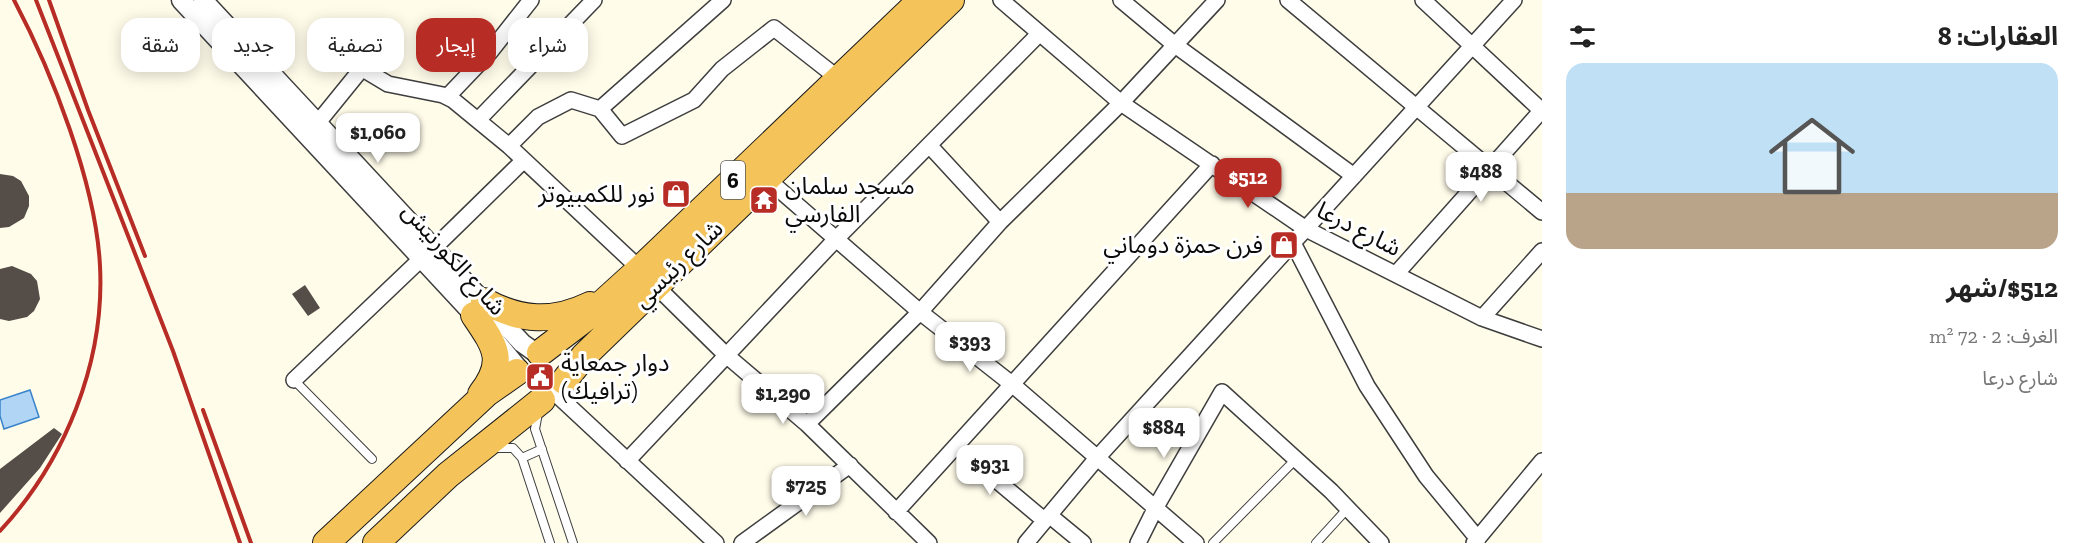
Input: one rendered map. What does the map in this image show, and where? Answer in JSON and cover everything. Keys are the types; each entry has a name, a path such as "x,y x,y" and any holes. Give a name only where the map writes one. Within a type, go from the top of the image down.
{"highway":[{"name":"شارع رئيسي","path":"376,543 468,459 552,394 648,278 839,79 921,0"},
{"name":"شارع رئيسي","path":"326,543 501,382 619,288 648,278 766,178 951,0"},
{"path":"479,308 547,319 575,312 619,288"},
{"path":"458,420 486,387 495,368 494,346 479,308"},
{"path":"551,355 560,362 552,394 530,398 521,390 528,361 551,355"}],"street":[{"name":"شارع الكورنيش","path":"181,0 212,28"},
{"path":"448,96 490,52 531,0"},
{"path":"478,120 594,0"},
{"path":"600,109 723,0"},
{"name":"شارع درعا","path":"1001,0 1121,104 1306,228 1482,318 1542,339"},
{"path":"1121,0 1175,45 1354,176"},
{"path":"807,424 920,312 1000,222 1121,104 1217,0"},
{"path":"1288,0 1542,212"},
{"path":"1396,274 1542,110 1423,0"},
{"path":"1026,543 1097,458 1514,0"},
{"name":"شارع الكورنيش","path":"209,2 220,18"},
{"path":"509,146 538,117 571,100 600,109 622,136 694,100 722,69 774,28 839,79"},
{"path":"627,461 837,238 1039,34"},
{"name":"شارع الكورنيش","path":"259,72 528,361"},
{"name":"شارع الكورنيش","path":"261,72 316,125 427,253"},
{"path":"316,125 360,72"},
{"path":"368,72 388,84 448,96 509,146 726,355 807,424 929,543"},
{"path":"929,145 1000,222"},
{"path":"294,380 524,160"},
{"path":"896,512 1013,386 1212,164"},
{"path":"766,178 920,312 1013,386 1196,543"},
{"path":"1293,243 1367,386 1426,476 1476,541 1542,461"},
{"path":"1482,318 1542,251"},
{"path":"1138,543 1222,392 1348,508 1381,543"},
{"path":"552,394 716,543"},
{"path":"957,447 1046,518 1083,543"},
{"path":"742,543 850,465"}],"lane":[{"path":"294,380 372,459"},
{"path":"552,394 534,423 573,543"},
{"path":"468,459 491,449 507,446 513,448 522,458 550,543"},
{"path":"522,458 542,449"},
{"path":"1213,543 1296,459"},
{"path":"1316,543 1348,508"}],"water":[{"path":"30,390 39,417 4,429 0,416 0,400"}],"building":[{"path":"0,174 13,176 21,181 29,196 29,206 24,218 9,227 0,228"},
{"path":"12,266 31,274 37,281 40,299 34,311 27,317 9,321 0,319 0,269"},
{"path":"305,285 320,308 308,316 292,294"},
{"path":"54,428 62,434 40,468 0,513 0,469"}],"railway":[{"path":"0,531 44,474 62,442 88,374 96,338 100,302 97,234 81,165 57,94 14,0"},
{"path":"36,0 173,351 240,543"},
{"path":"49,0 88,110 145,256"},
{"path":"203,410 251,543"}],"place":[{"name":"نور للكمبيوتر","path":"676,194"},
{"name":"مسجد سلمان الفارسي","path":"764,200"},
{"name":"فرن حمزة دوماني","path":"1284,245"},
{"name":"دوار جمعاية (ترافيك)","path":"540,377"}]}
